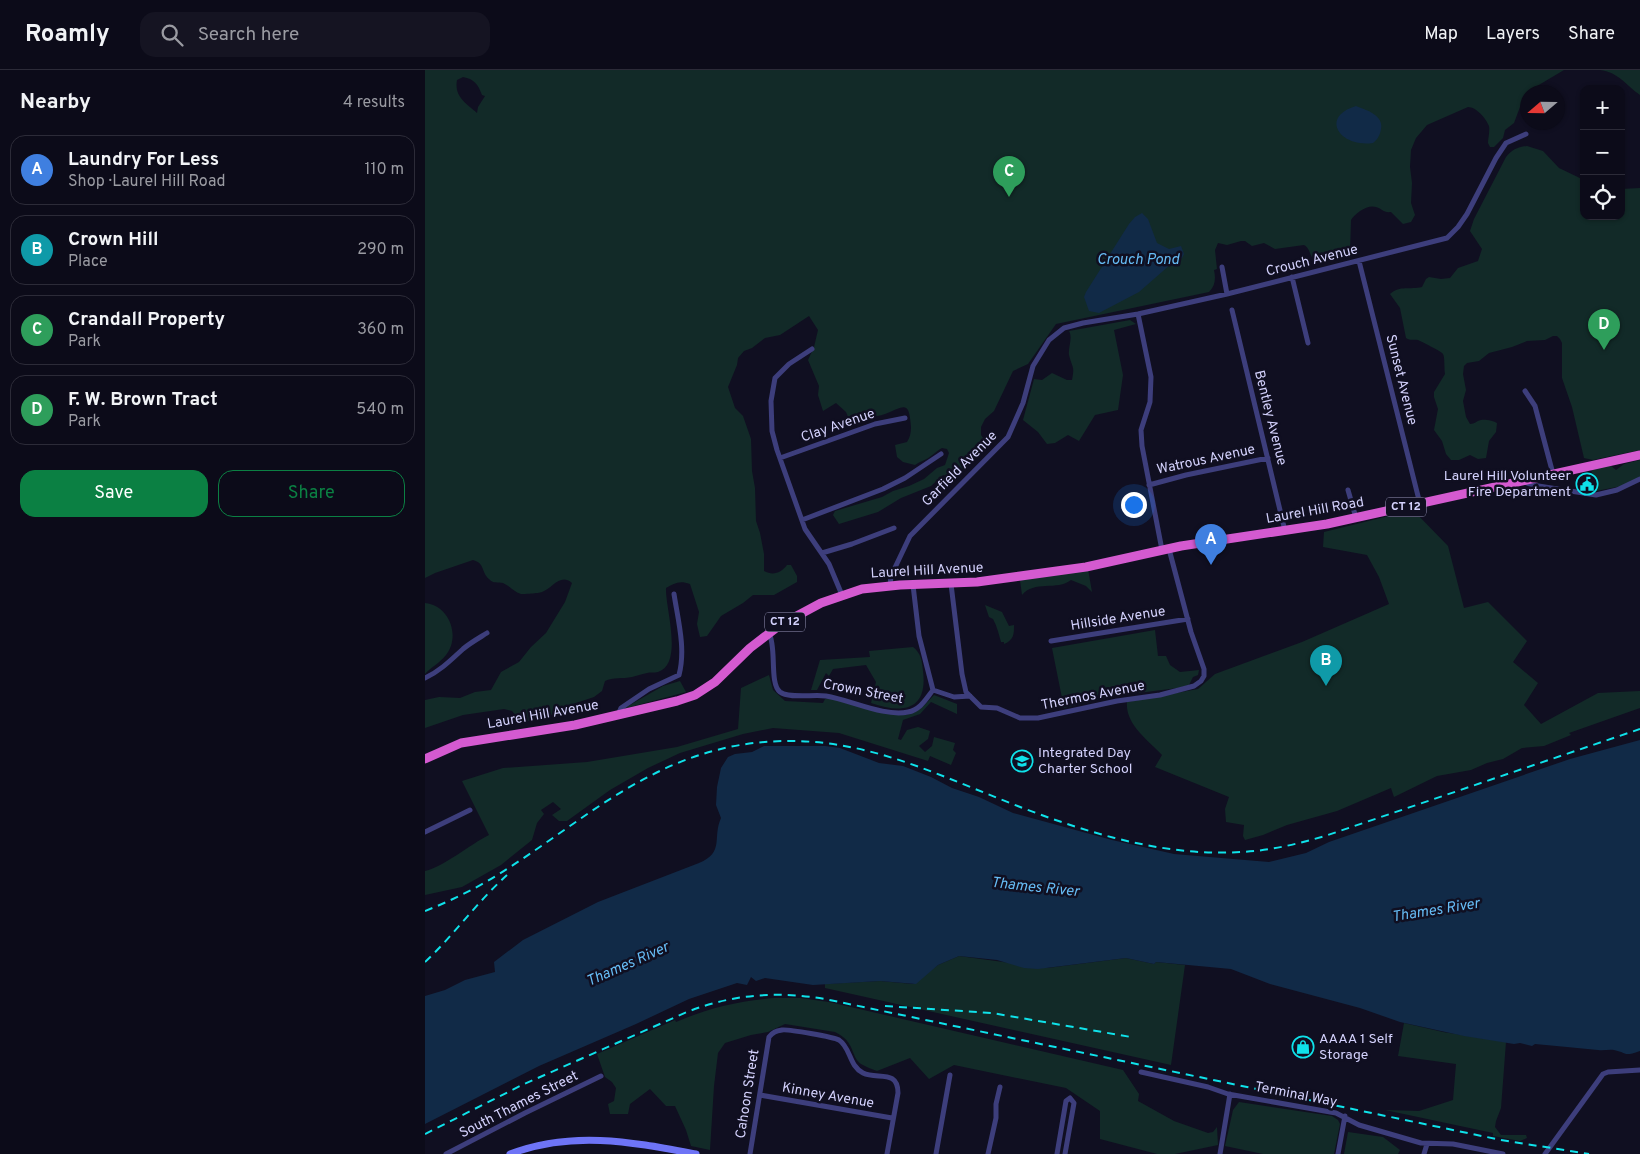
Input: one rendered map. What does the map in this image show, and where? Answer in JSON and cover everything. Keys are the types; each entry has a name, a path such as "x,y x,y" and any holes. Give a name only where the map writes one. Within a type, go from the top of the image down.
{"highway":[{"name":"Laurel Hill Road","path":"1166,550 1356,518 1640,455"},
{"name":"Laurel Hill Avenue","path":"425,759 461,743 555,729 683,699 701,692 720,678 747,651 769,633 810,608 842,595 867,588 987,581 1086,567 1166,550"}],"main road":[{"path":"510,1154 538,1145 597,1139 630,1142 696,1154"}],"street":[{"name":"Crouch Avenue","path":"1052,336 1064,328 1227,294 1447,238 1467,214 1496,158 1506,143 1525,134"},
{"name":"Sunset Avenue","path":"1359,261 1420,504"},
{"path":"1222,267 1227,294"},
{"path":"1292,277 1308,344"},
{"name":"Bentley Avenue","path":"1232,310 1285,531"},
{"name":"Thermos Avenue","path":"970,696 981,707 994,707 1017,718 1031,719 1117,701 1160,695 1194,686 1202,680 1205,672 1166,550 1142,452 1142,423 1150,402 1151,377 1138,314"},
{"name":"Garfield Avenue","path":"890,586 891,576 910,536 1008,436 1023,403 1033,366 1052,336"},
{"path":"812,349 776,375 771,401 773,438 807,532 829,564 842,595"},
{"path":"1525,391 1535,406 1553,474"},
{"name":"Clay Avenue","path":"780,458 875,424 905,418"},
{"path":"802,520 860,500 892,485 941,454"},
{"name":"Watrous Avenue","path":"1149,485 1186,475 1268,458"},
{"path":"1522,481 1532,485 1595,495 1617,490 1640,480"},
{"path":"1349,490 1356,518"},
{"path":"822,553 859,542 893,528"},
{"path":"913,585 919,636 933,690 954,697 970,696 964,686 951,584"},
{"path":"617,715 621,708 649,689 679,675 681,667 681,640 674,594"},
{"name":"Hillside Avenue","path":"1051,641 1188,619"},
{"path":"425,678 487,633"},
{"name":"Crown Street","path":"769,633 773,644 776,685 785,694 833,697 880,710 903,713 911,712 919,707 933,690"},
{"path":"425,832 470,810"},
{"name":"Cahoon Street","path":"750,1154 769,1037 773,1032 785,1030 838,1039 846,1048 851,1061 857,1069 866,1075 889,1077 895,1081 898,1093 893,1118"},
{"path":"1545,1154 1603,1074 1640,1070"},
{"name":"Terminal Way","path":"1141,1072 1230,1094 1327,1111 1345,1116 1359,1124 1427,1144 1453,1144 1503,1154"},
{"path":"936,1154 950,1075"},
{"name":"South Thames Street","path":"446,1154 601,1076"},
{"path":"988,1154 996,1118 1000,1087"},
{"path":"1220,1154 1230,1094"},
{"name":"Kinney Avenue","path":"760,1095 893,1118"},
{"path":"1057,1154 1066,1101 1071,1099 1074,1103 1065,1154"},
{"path":"1338,1154 1345,1116"},
{"path":"887,1154 893,1118"},
{"path":"1424,1154 1427,1144"}],"green space":[{"path":"425,70 1564,70 1539,85 1520,85 1520,107 1514,123 1505,130 1503,138 1494,147 1490,147 1488,143 1488,123 1483,116 1471,107 1427,125 1416,138 1411,150 1411,203 1415,215 1411,222 1403,224 1391,212 1373,206 1362,210 1351,220 1350,252 1344,257 1315,261 1308,248 1304,245 1275,249 1264,243 1252,246 1245,241 1227,245 1218,243 1215,250 1217,269 1214,270 1215,282 1209,292 1056,324 1028,364 1013,371 994,411 985,419 981,427 981,435 985,441 986,449 967,467 961,476 954,481 943,475 931,486 901,498 878,512 839,524 833,515 835,511 882,497 924,479 937,468 945,465 949,453 947,449 942,448 915,465 903,462 897,457 895,445 907,442 911,433 909,412 905,407 869,418 852,426 846,412 836,403 823,411 818,395 819,386 808,360 814,347 818,330 809,316 780,335 765,338 752,348 744,351 738,358 728,387 735,408 743,416 751,439 756,521 764,554 764,571 777,573 787,565 791,565 797,576 797,582 774,595 753,595 721,616 707,636 700,637 697,624 699,612 690,584 677,583 666,588 672,647 666,667 658,672 605,681 602,691 594,697 570,705 557,715 549,715 525,722 512,711 504,709 463,715 425,728 425,700 439,697 460,698 475,692 491,690 501,672 519,662 546,633 565,602 572,583 568,580 560,580 541,592 520,594 503,583 491,581 481,565 473,560 425,578","holes":["463,77 470,79 479,88 482,95 485,96 478,107 477,113 465,103 457,91 457,80"]},
{"path":"1600,70 1640,70 1640,95 1617,76"},
{"path":"1527,146 1543,151 1559,168 1580,178 1580,220 1625,220 1625,189 1640,188 1640,450 1593,460 1584,458 1572,407 1562,378 1562,343 1557,336 1545,340 1527,341 1489,353 1479,361 1467,363 1464,366 1463,374 1466,390 1463,401 1466,417 1470,424 1479,420 1489,420 1497,423 1496,432 1489,441 1486,458 1478,459 1470,455 1459,460 1451,460 1446,454 1442,441 1434,430 1438,409 1434,392 1445,374 1444,356 1439,351 1418,340 1406,338 1400,308 1390,294 1401,289 1422,287 1429,277 1450,278 1458,268 1478,261 1482,249 1470,231 1474,219 1506,157 1510,152"},
{"path":"1130,320 1136,324 1114,330 1123,375 1118,410 1095,415 1079,441 1068,435 1055,443 1047,444 1038,432 1023,420 1034,379 1042,380 1052,373 1067,380 1072,380 1073,369 1069,355 1071,337 1069,331"},
{"path":"1640,460 1640,477 1622,486 1596,491 1594,484 1599,483 1598,479 1594,480 1591,469 1610,465 1616,470 1624,464"},
{"path":"1413,510 1448,546 1464,608 1488,602 1527,641 1513,662 1538,683 1524,705 1541,724 1598,693 1640,691 1640,708 1569,733 1571,735 1544,746 1522,748 1503,759 1471,770 1437,776 1394,797 1391,788 1337,811 1287,825 1245,840 1243,836 1244,825 1226,822 1225,809 1229,797 1155,767 1162,755 1134,724 1127,710 1127,702 1198,689 1215,674 1302,642 1389,604 1379,577 1367,555 1323,547 1324,532"},
{"path":"1088,569 1092,592 1086,586 1071,580 1059,585 1033,588 1027,590 1022,595 1020,580"},
{"path":"425,603 441,609 446,615 452,631 452,639 446,655 425,674"},
{"path":"985,605 1002,612 1009,626 1014,625 1013,636 1010,641 1004,644 1004,642 1001,642 996,625 993,619 989,617"},
{"path":"1155,630 1158,656 1166,656 1170,665 1180,672 1199,670 1198,675 1193,677 1189,685 1114,696 1064,708 1052,648"},
{"path":"913,647 918,652 922,661 923,684 917,702 911,706 893,708 871,703 876,682 866,665 833,669 829,676 826,673 817,690 811,690 820,660 870,657 869,651"},
{"path":"769,675 773,690 785,701 823,703 825,699 834,699 903,715 917,711 934,695 957,704 957,714 931,702 920,714 903,720 898,739 901,740 907,730 918,727 930,731 928,739 919,746 925,752 932,746 934,737 955,743 953,750 956,753 951,765 930,756 928,761 839,733 773,728 743,734 680,753 648,768 610,790 567,821 559,821 552,815 561,809 553,802 541,810 544,814 537,823 532,840 501,865 462,887 425,895 425,871 441,865 489,835 462,781 503,768 587,762 677,747 738,729 741,688"},
{"path":"680,681 686,692 623,709 663,686"},
{"path":"959,956 1047,968 1126,958 1154,964 1156,962 1185,965 1171,1065 825,988 825,984 880,981 913,984 938,965"},
{"path":"774,998 800,998 829,1002 1123,1070 1139,1094 1138,1101 1174,1121 1208,1133 1213,1132 1217,1127 1218,1145 1175,1154 1157,1154 1100,1139 1100,1111 1066,1088 954,1065 929,1079 910,1058 877,1071 861,1064 855,1057 850,1044 835,1032 785,1024 768,1032 725,1043 718,1053 710,1150 691,1146 675,1106 666,1106 650,1089 630,1104 628,1114 610,1114 608,1104 614,1101 616,1088 605,1077 597,1054 675,1020 676,1022 724,1006"},
{"path":"1404,1023 1443,1032 1506,1042 1501,1108 1495,1127 1501,1135 1526,1135 1527,1138 1520,1141 1493,1136 1493,1133 1385,1110 1419,1111 1453,1100 1456,1064 1398,1056"},
{"path":"1239,1102 1332,1116 1340,1124 1334,1154 1263,1154 1225,1146 1233,1110"},
{"path":"1348,1132 1383,1137 1400,1150 1398,1154 1344,1154"}],"water":[{"path":"1356,106 1365,109 1380,120 1380,133 1373,143 1351,141 1338,130 1336,124 1338,117"},
{"name":"Crouch Pond","path":"1142,213 1148,219 1157,243 1169,249 1181,246 1184,254 1182,258 1171,264 1139,292 1099,313 1089,311 1084,297 1086,292 1129,224"},
{"name":"Thames River","path":"1640,740 1640,1051 1635,1053 1628,1054 1612,1050 1535,1044 1532,1046 1464,1036 1400,1022 1360,1008 1270,984 1231,969 1156,962 1154,964 1126,958 1038,969 1024,968 997,960 959,956 938,965 916,984 880,981 813,985 765,978 756,981 751,977 747,985 737,983 689,999 539,1066 425,1124 425,996 445,990 465,980 495,972 494,962 523,940 598,902 707,859 715,849 721,818 716,805 721,768 728,757 735,754 752,752 764,746 825,746 840,748 879,763 903,766 1013,813 1112,840 1174,854 1269,862 1306,853 1329,842 1570,759"}],"railway":[{"path":"425,911 467,892 497,875 594,809 653,774 684,760 718,750 754,743 789,741 823,743 855,748 916,766 1037,813 1122,840 1181,850 1240,852 1262,850 1325,836 1640,729"},
{"path":"425,962 507,875"},
{"path":"425,1134 522,1085 687,1012 721,1001 738,998 790,995 825,999 1501,1140 1589,1154"},
{"path":"885,1006 992,1013 1131,1037"}],"place":[{"name":"Crandall Property","path":"1009,197"},
{"name":"F. W. Brown Tract","path":"1604,350"},
{"name":"Laurel Hill Volunteer Fire Department","path":"1587,484"},
{"name":"Laundry For Less","path":"1211,565"},
{"name":"Crown Hill","path":"1326,686"},
{"name":"Integrated Day Charter School","path":"1022,761"},
{"name":"AAAA 1 Self Storage","path":"1303,1047"}]}
